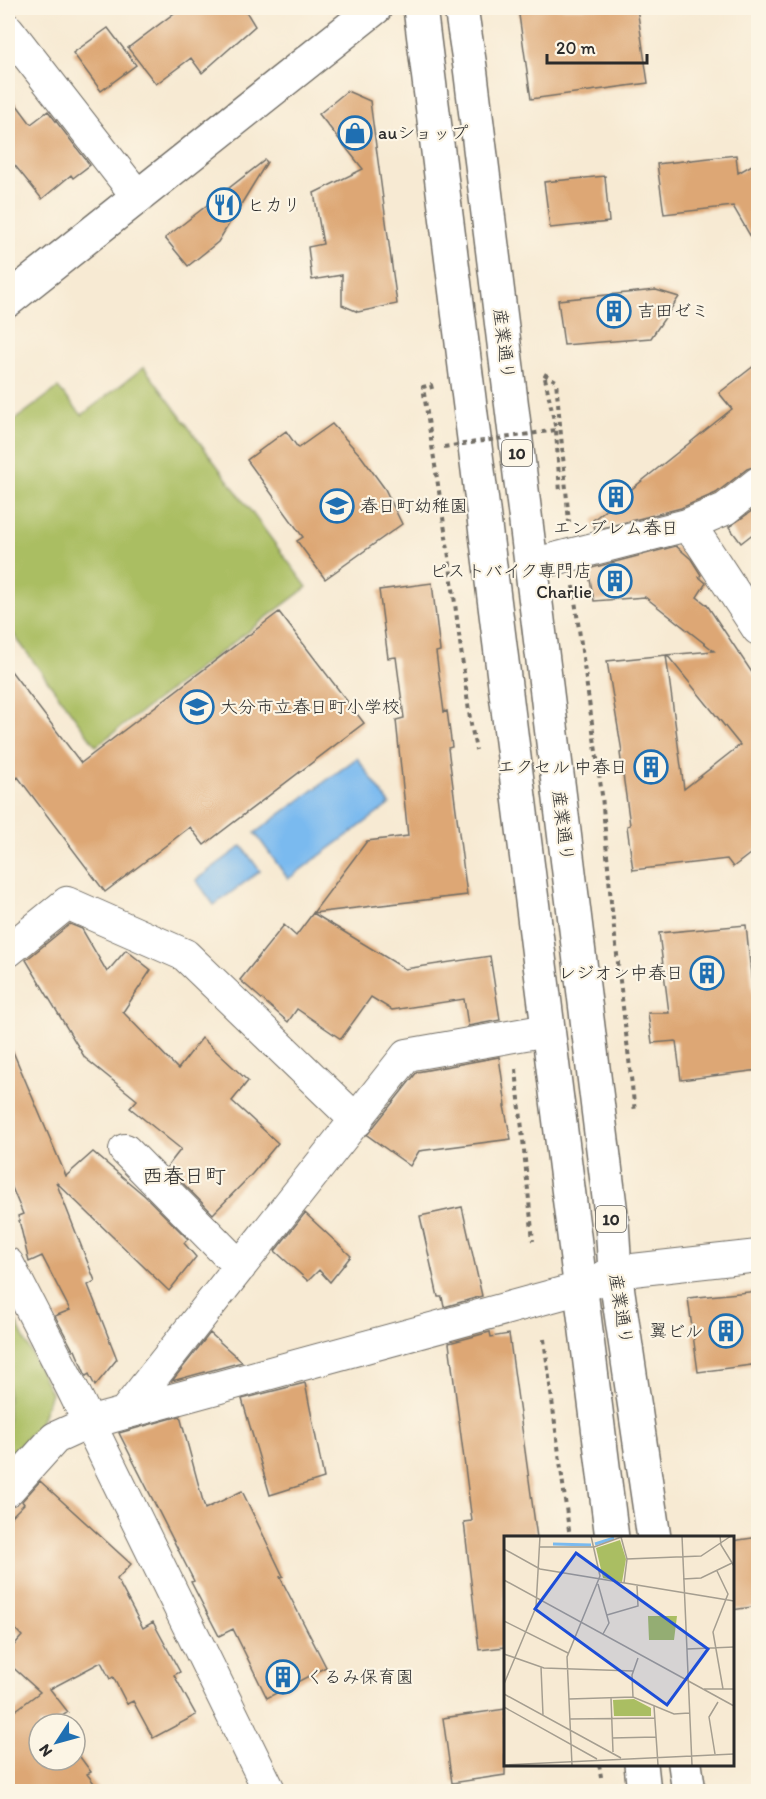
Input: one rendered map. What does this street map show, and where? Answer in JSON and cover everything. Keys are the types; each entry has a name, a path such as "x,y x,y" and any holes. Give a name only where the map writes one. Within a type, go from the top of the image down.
{"main road":[{"path":"8,300 375,8"},
{"name":"産業通り","path":"420,8 612,1536"},
{"name":"産業通り","path":"461,8 612,1222 615,1272 654,1536"},
{"path":"641,1766 644,1791"},
{"path":"686,1766 688,1791"}],"street":[{"path":"8,30 138,197"},
{"path":"531,565 687,525 725,509 759,483"},
{"path":"687,525 701,542 759,629"},
{"path":"8,951 67,903 185,955 357,1121"},
{"path":"125,1412 407,1055 548,1030"},
{"path":"125,1150 240,1267"},
{"path":"8,1490 55,1438 88,1423 581,1288 615,1272 759,1256"},
{"path":"8,1264 270,1791"}],"path":[{"path":"560,493 556,430 544,374 556,381 568,504 573,591 602,795 611,902 636,1115"},
{"path":"431,385 423,387 448,550 470,719 477,752"},
{"path":"444,447 556,430"},
{"path":"512,1036 533,1241"},
{"path":"544,1339 570,1536"},
{"path":"599,1766 601,1777"}],"green space":[{"path":"144,367 307,587 96,746 8,627 8,425 58,388 82,415"},
{"path":"8,1306 51,1393 40,1423 8,1459"}],"water":[{"path":"357,758 390,804 288,879 255,833"},
{"path":"242,846 260,871 214,905 196,880"}],"building":[{"path":"181,8 244,8 255,26 202,73 191,58 156,84 128,48"},
{"path":"518,8 637,8 648,83 531,99"},
{"path":"108,28 136,65 101,91 73,53"},
{"path":"347,91 370,101 397,304 358,312 342,305 342,275 312,280 308,247 323,244 314,193 363,169 319,114"},
{"path":"8,93 31,124 48,111 90,165 73,178 71,175 42,199 8,157"},
{"path":"736,155 738,173 759,161 759,251 733,206 664,214 657,164"},
{"name":"ヒカリ","path":"265,160 267,162 218,242 188,266 165,238"},
{"path":"605,176 609,222 550,228 544,182"},
{"name":"吉田ゼミ","path":"656,290 679,297 651,338 564,345 558,300"},
{"path":"759,362 759,465 747,469 716,493 681,508 595,530 593,520 732,409 719,393"},
{"name":"春日町幼稚園","path":"332,424 361,456 385,489 402,524 325,579 297,541 303,537 247,460 286,431 298,448"},
{"path":"759,506 759,529 741,543 729,527"},
{"path":"676,546 691,559 701,575 699,577 706,583 697,597 707,605 759,683 759,847 733,867 727,859 633,870 627,826 630,825 620,753 622,752 607,661 666,655 684,789 740,745 667,655 714,651 645,597 594,601 588,569"},
{"path":"432,583 440,651 436,652 444,712 447,711 452,747 448,748 467,895 313,913 367,841 408,836 396,720 404,718 396,657 388,658 379,590"},
{"path":"279,612 364,723 204,845 190,827 105,892 18,777 8,785 8,667 81,763"},
{"path":"313,913 405,969 490,956 500,1020 468,1026 464,999 392,1010 371,997 341,1039 297,1009 288,1022 240,980 284,925 296,936"},
{"path":"70,924 82,929 107,972 126,950 151,970 123,1012 178,1069 202,1038 248,1081 232,1101 278,1143 213,1214 167,1167 181,1149 130,1108 137,1100 85,1058 26,960"},
{"name":"レジオン中春日","path":"746,925 759,1070 681,1080 676,1041 652,1043 648,1013 669,1013 659,933"},
{"path":"8,1040 66,1176 93,1152 145,1196 188,1239 184,1243 196,1257 169,1291 56,1182 95,1281 88,1285 117,1359 95,1386 89,1374 86,1376 75,1350 55,1316 70,1310 42,1256 29,1262 18,1216 23,1214 8,1178"},
{"path":"499,1057 506,1106 504,1106 511,1139 419,1151 410,1166 367,1135 417,1072"},
{"path":"462,1207 482,1296 444,1307 442,1297 438,1297 420,1216"},
{"path":"305,1213 351,1256 330,1282 319,1270 308,1281 275,1251"},
{"name":"翼ビル","path":"759,1291 759,1364 698,1372 688,1298"},
{"path":"490,1332 491,1337 509,1334 537,1536 504,1536 504,1647 479,1650 464,1522 472,1521 449,1343"},
{"path":"210,1333 242,1362 172,1381"},
{"path":"305,1383 324,1478 270,1495 242,1399"},
{"path":"180,1416 205,1509 242,1491 283,1576 280,1577 326,1667 267,1698 233,1629 219,1636 191,1582 194,1581 119,1433"},
{"path":"40,1481 131,1564 117,1579 143,1628 153,1622 180,1672 174,1675 196,1715 153,1738 133,1701 127,1704 113,1677 110,1679 101,1662 50,1689 68,1712 27,1712 27,1772 87,1772 87,1766 91,1772 87,1774 100,1791 8,1791 8,1716 40,1692 8,1663 8,1652 22,1636 8,1622 8,1520 24,1504 22,1501"},
{"path":"759,1537 759,1606 733,1610 733,1541"},
{"path":"504,1709 505,1775 452,1783 443,1718"}],"place":[{"name":"auショップ","path":"355,133"},
{"name":"ヒカリ","path":"224,205"},
{"name":"吉田ゼミ","path":"614,311"},
{"name":"エンブレム春日","path":"616,497"},
{"name":"春日町幼稚園","path":"337,506"},
{"name":"ピストバイク専門店 Charlie","path":"615,581"},
{"name":"大分市立春日町小学校","path":"197,707"},
{"name":"エクセル 中春日","path":"651,767"},
{"name":"レジオン中春日","path":"707,973"},
{"name":"翼ビル","path":"726,1331"},
{"name":"くるみ保育園","path":"283,1677"}],"district":[{"name":"西春日町","path":"184,1176"}]}
